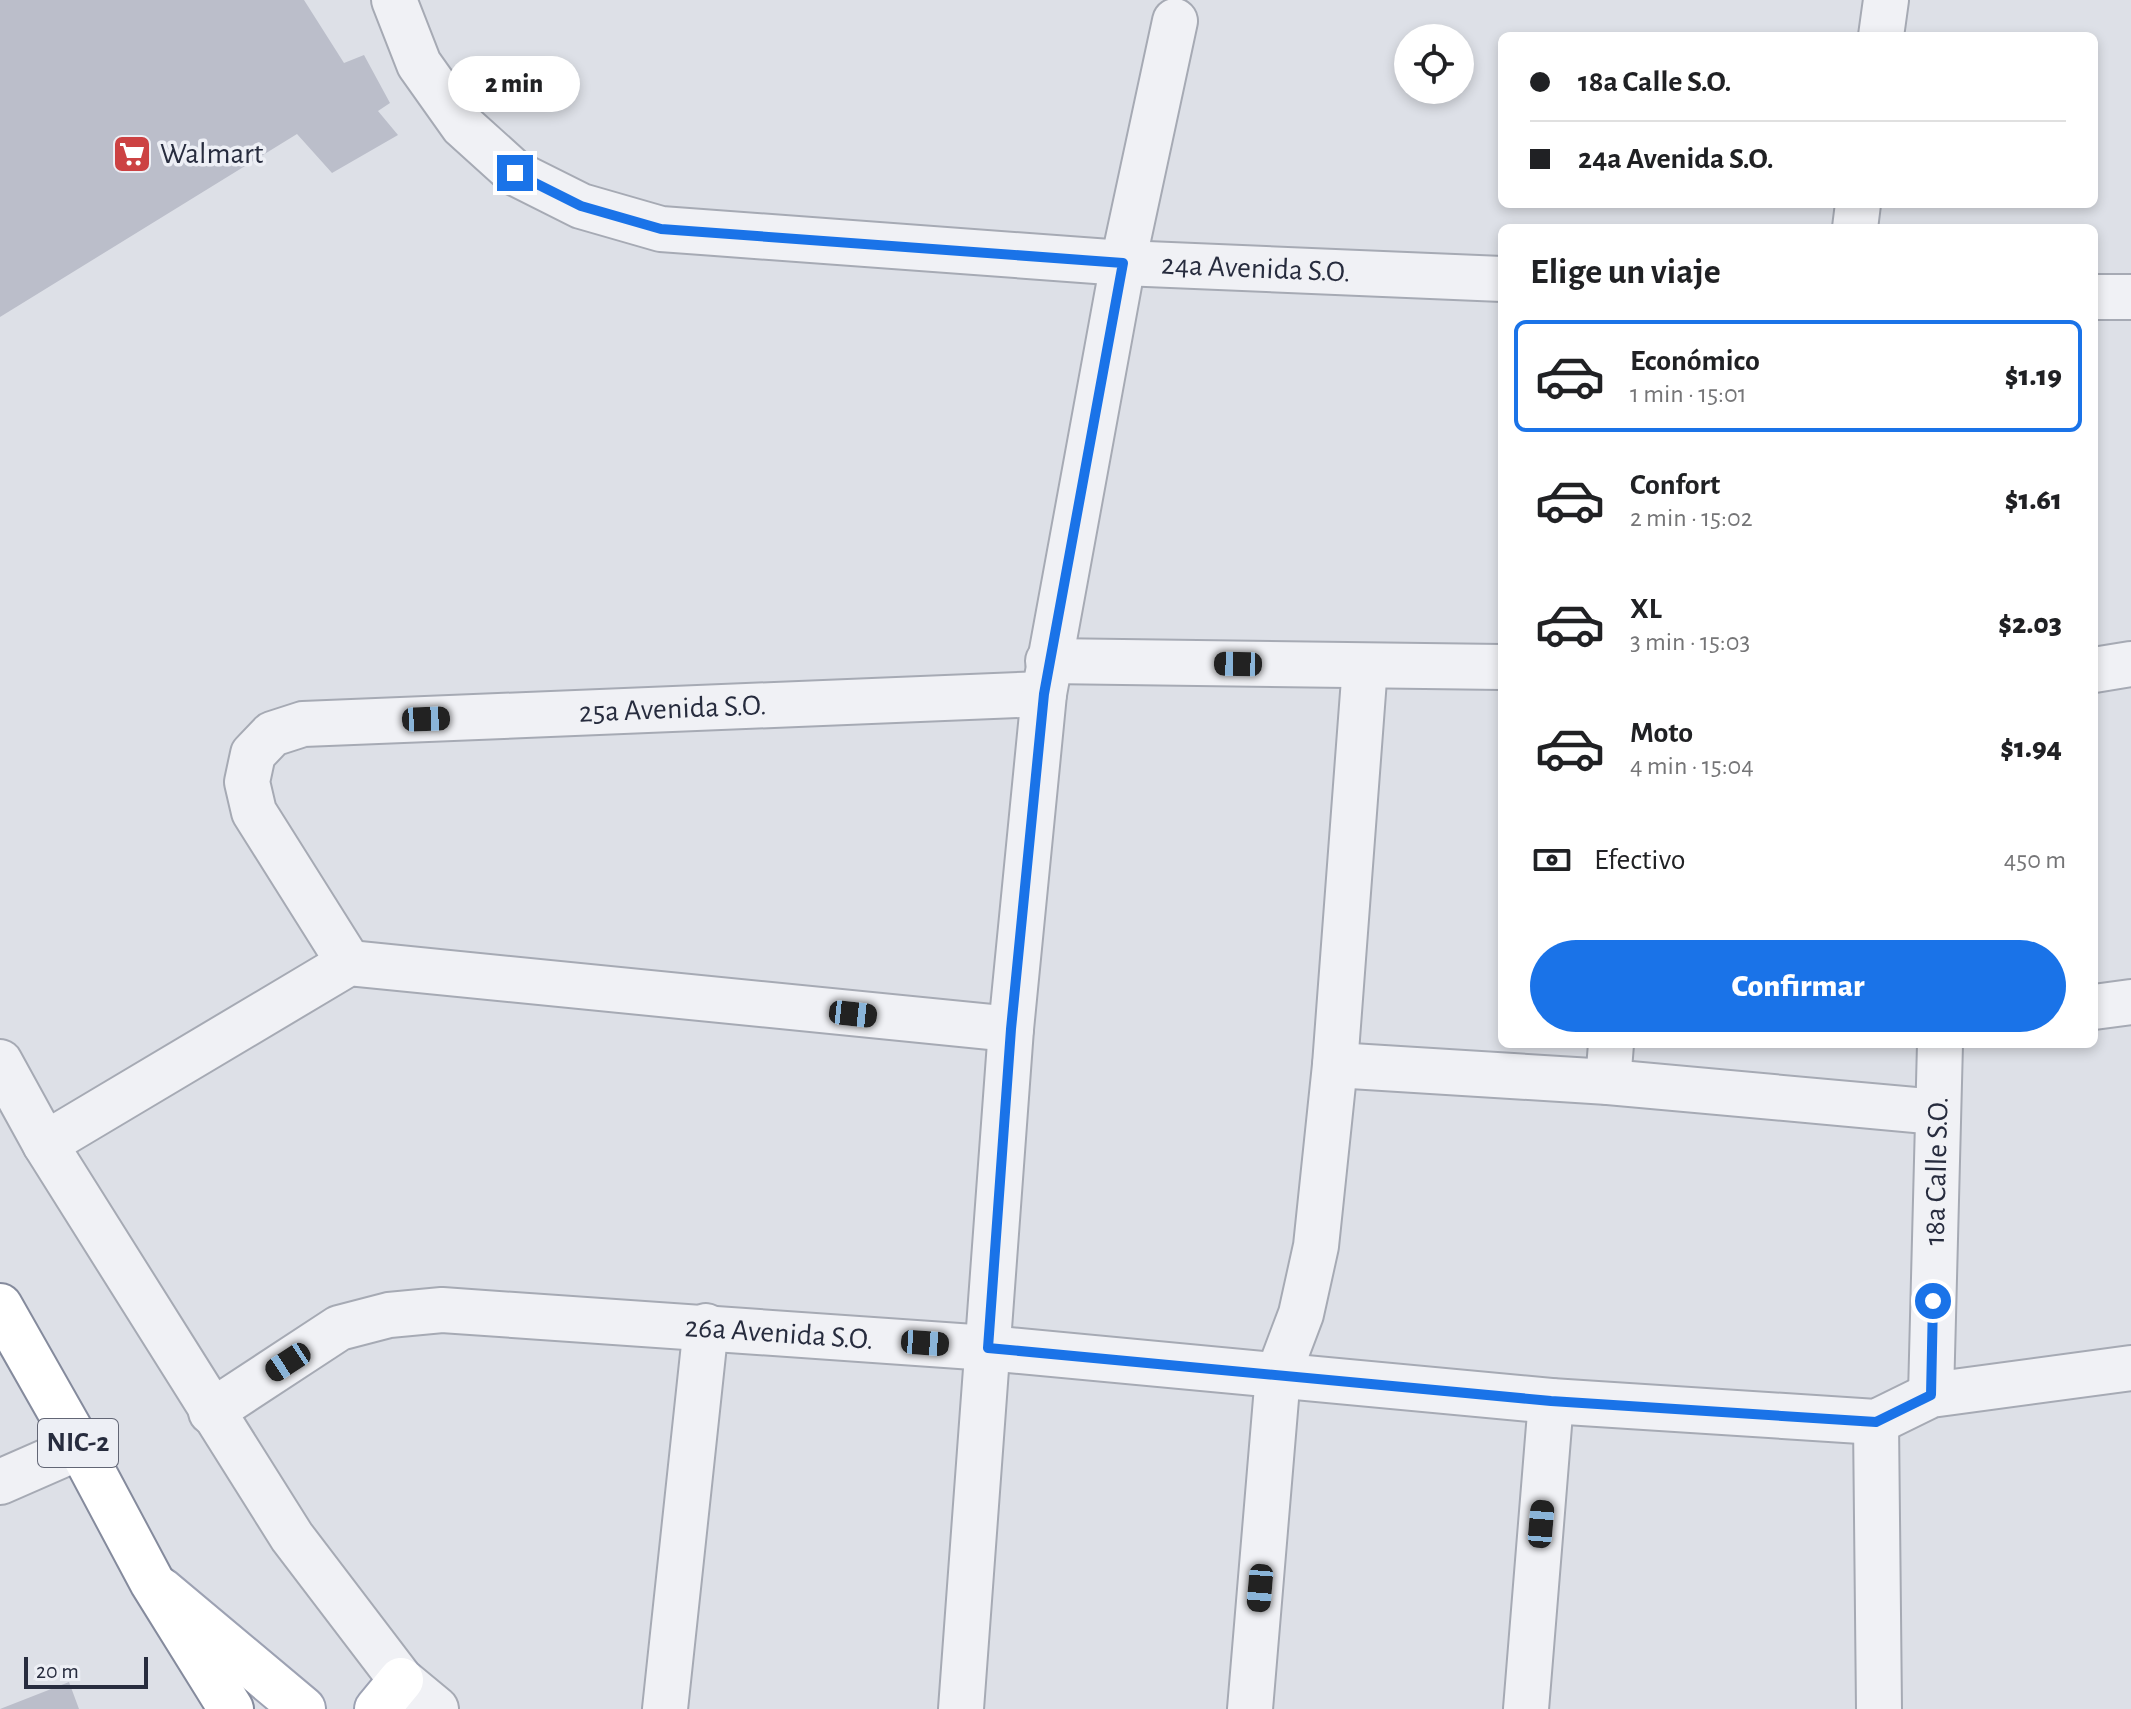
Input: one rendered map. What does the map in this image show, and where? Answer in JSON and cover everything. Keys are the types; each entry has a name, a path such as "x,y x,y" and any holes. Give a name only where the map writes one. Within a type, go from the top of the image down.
{"main road":[{"name":"NIC-2","path":"0,1306 152,1582 231,1709"},
{"name":"NIC-2","path":"152,1582 197,1709"},
{"path":"152,1582 303,1709"}],"street":[{"name":"24a Avenida S.O.","path":"394,0 419,64 463,126 515,173 581,206 661,229 1123,263 1498,279"},
{"path":"1882,32 1886,0"},
{"path":"961,1709 1011,1029 1046,677 1123,263 1175,21"},
{"path":"2098,297 2131,297"},
{"path":"2098,669 2131,664"},
{"path":"1250,1709 1278,1375 1301,1314 1316,1246 1335,1065 1365,666"},
{"name":"25a Avenida S.O.","path":"349,963 254,812 247,782 253,754 272,734 303,724 1046,677 1365,666 1498,667"},
{"path":"45,1144 349,963 1011,1029"},
{"path":"2098,1006 2131,1002"},
{"name":"18a Calle S.O.","path":"1931,1395 1940,1048"},
{"path":"0,1062 45,1144 389,1694 436,1709"},
{"path":"1335,1065 1609,1063 1937,1112"},
{"name":"26a Avenida S.O.","path":"211,1412 339,1328 389,1315 442,1310 988,1348 1551,1401 1876,1422 1931,1395 2131,1368"},
{"path":"665,1709 706,1326"},
{"path":"1526,1709 1551,1401"},
{"path":"1876,1422 1879,1709"},
{"path":"0,1482 80,1447"}],"building":[{"name":"Walmart","path":"0,0 304,0 344,63 364,55 390,103 378,111 398,135 332,173 297,134 0,317"},
{"path":"69,1682 79,1709 0,1709"}],"place":[{"name":"Walmart","path":"132,154"}],"route":[{"path":"515,173 581,206 661,229 1123,263 1048,661 1011,1029 988,1348 1551,1401 1876,1422 1931,1395 1933,1301"}]}
